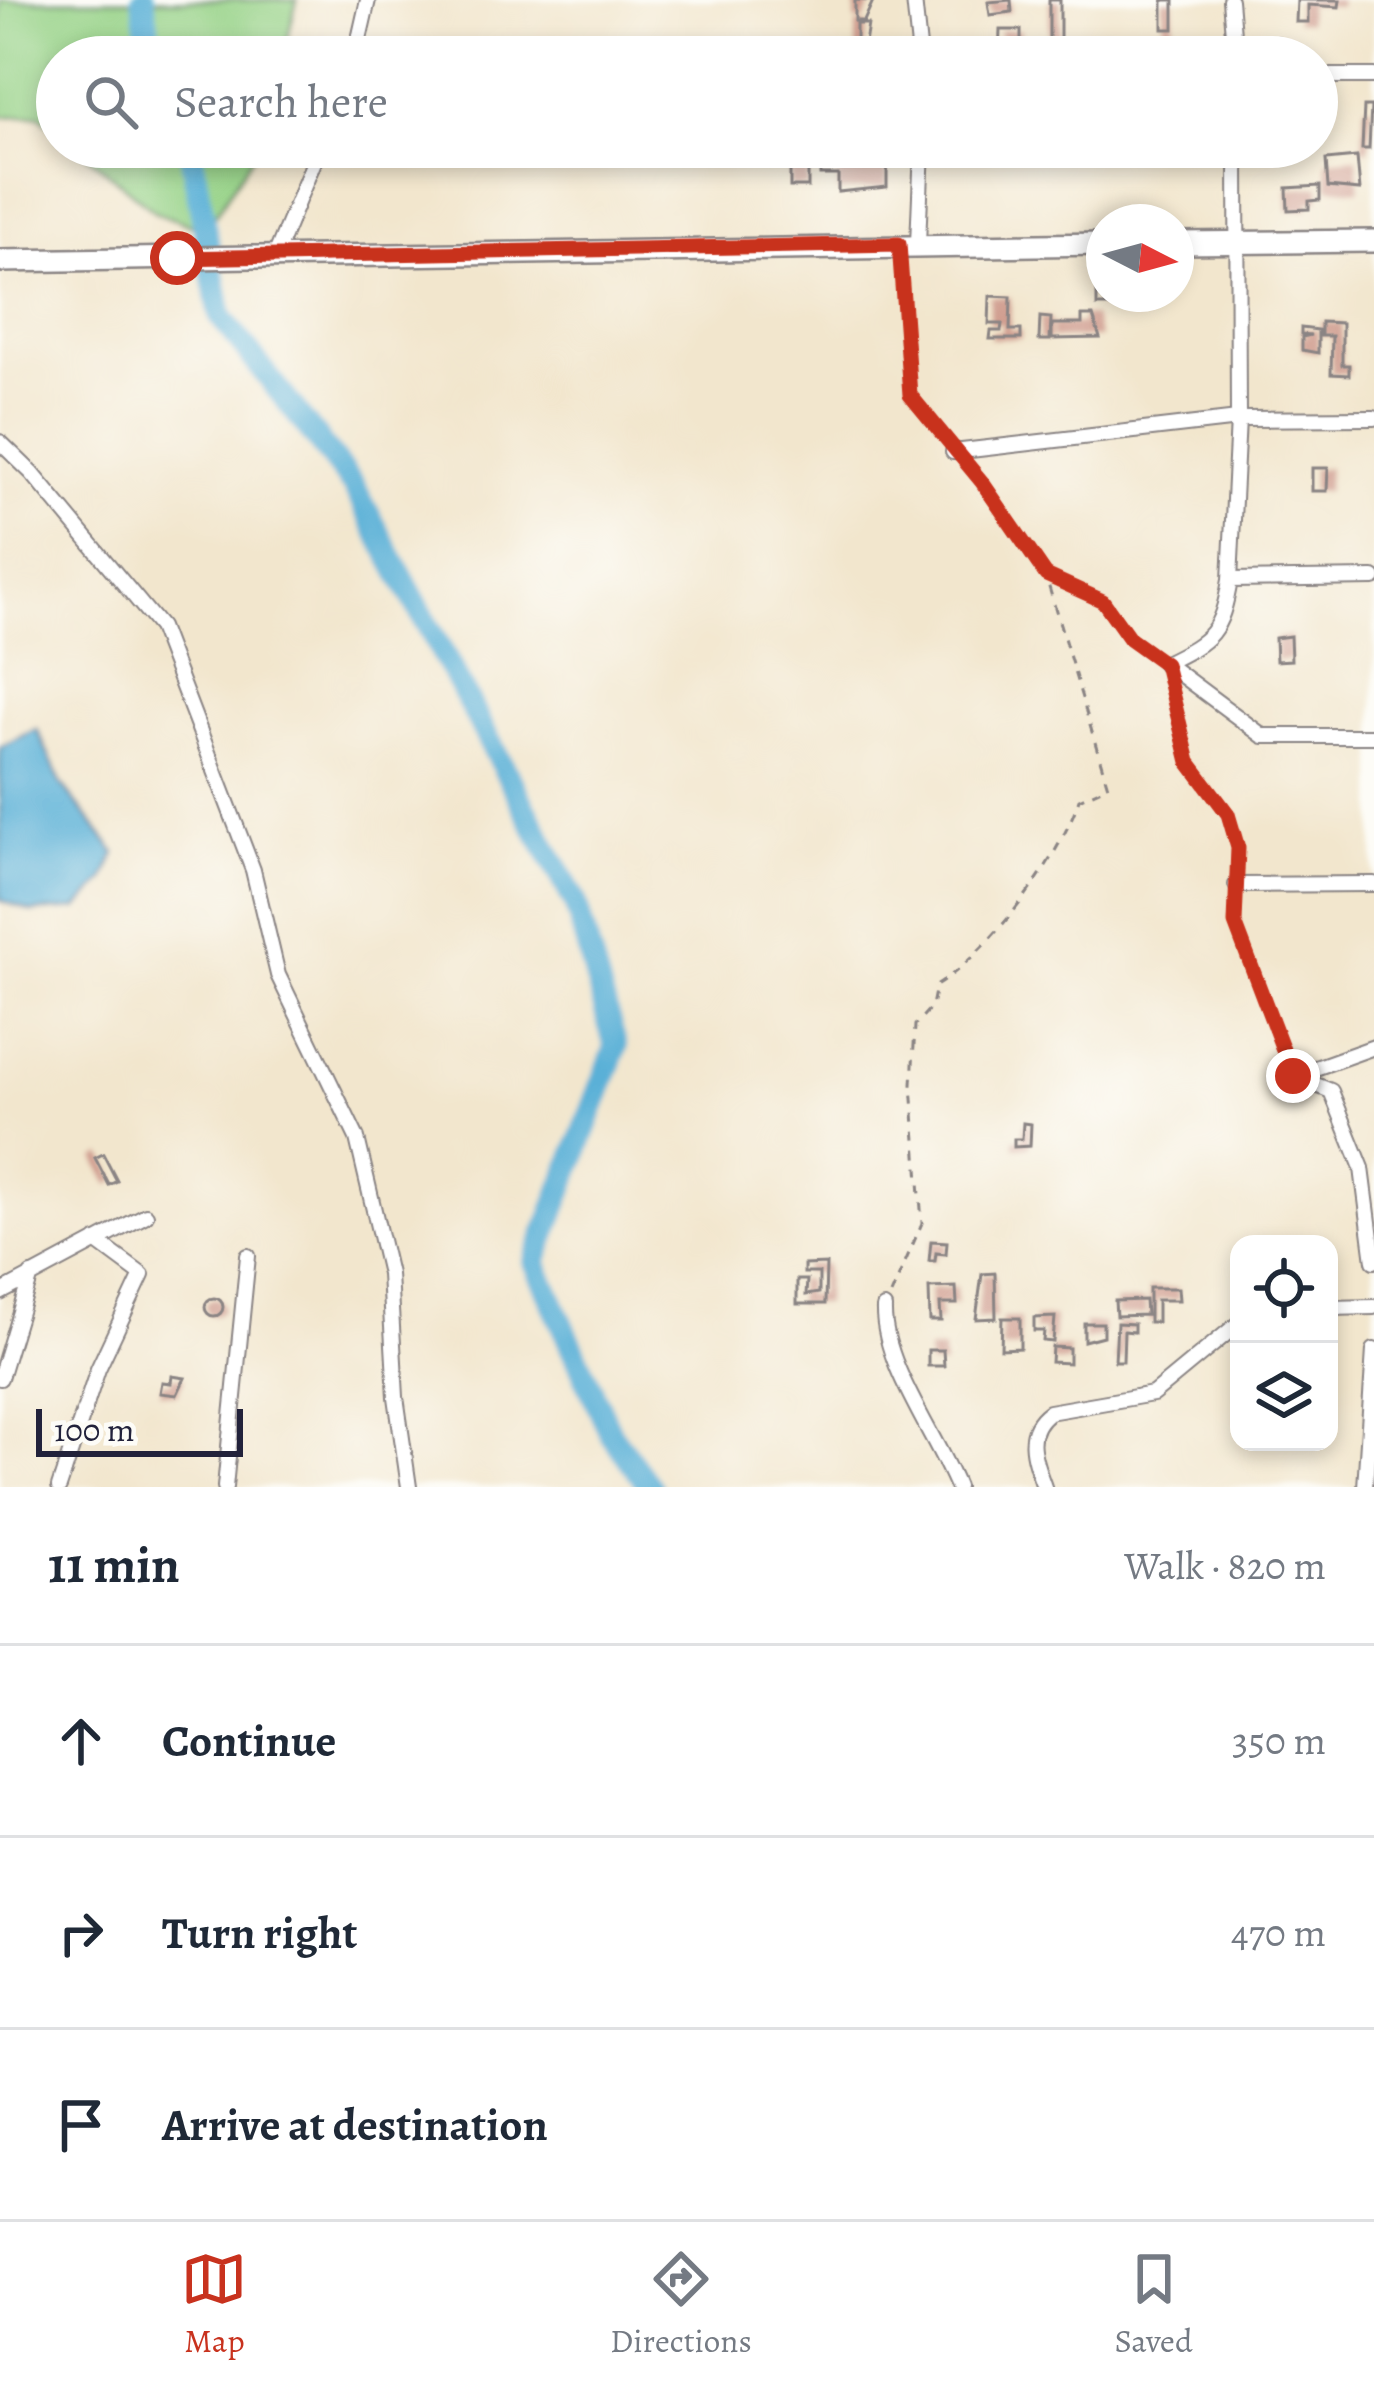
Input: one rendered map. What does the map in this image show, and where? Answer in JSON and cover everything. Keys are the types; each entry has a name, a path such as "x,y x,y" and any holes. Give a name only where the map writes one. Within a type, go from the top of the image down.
{"street":[{"path":"360,36 368,0"},
{"path":"914,0 918,36"},
{"path":"1230,0 1233,36"},
{"path":"1338,76 1374,76"},
{"path":"275,256 311,168"},
{"path":"909,244 919,168"},
{"path":"1237,168 1238,419 1230,580 1222,622 1201,646 1165,664 1263,736 1374,736"},
{"path":"1194,243 1374,241"},
{"path":"0,261 1086,244"},
{"path":"953,452 1238,419 1374,418"},
{"path":"0,442 160,627 254,870 278,975 357,1138 388,1274 396,1397 409,1487"},
{"path":"1230,580 1374,578"},
{"path":"1236,885 1374,884"},
{"path":"1293,1076 1374,1047"},
{"path":"1293,1076 1331,1091 1362,1168 1374,1261"},
{"path":"0,1292 146,1215"},
{"path":"59,1487 98,1369 142,1275 96,1241"},
{"path":"225,1487 248,1256"},
{"path":"0,1378 32,1275"},
{"path":"1338,1308 1374,1307"},
{"path":"884,1308 904,1381 936,1436 957,1487"},
{"path":"1044,1487 1031,1436 1035,1422 1049,1412 1153,1394 1230,1330"},
{"path":"1365,1487 1374,1350"}],"path":[{"path":"884,1308 901,1280 922,1223 912,1085 915,1025 932,1006 936,986 961,970 1040,873 1069,832 1079,799 1108,786 1046,575 982,482 910,395 909,244"},
{"path":"1046,575 1103,601 1130,639 1165,664 1189,762 1228,814 1238,848 1235,923 1293,1076"}],"green space":[{"path":"0,0 297,0 288,36 36,36 36,115 0,117"},
{"path":"103,168 245,168 206,230 156,213"}],"water":[{"path":"37,729 62,785 116,853 104,881 77,909 32,912 0,900 0,747"}],"building":[{"path":"855,0 873,1 864,21 855,21"},
{"path":"1011,0 1012,12 990,15 988,2"},
{"path":"1049,0 1060,0 1060,36 1049,36"},
{"path":"1163,0 1174,0 1174,29 1163,29"},
{"path":"1297,0 1340,0 1339,7 1308,5 1308,22 1296,22"},
{"path":"856,24 868,24 866,36 856,36"},
{"path":"1000,30 1021,30 1021,36 1000,36"},
{"path":"1364,106 1371,106 1369,149 1362,149"},
{"path":"1357,157 1360,190 1328,187 1327,168 1338,168 1338,159"},
{"path":"790,168 808,168 808,187 790,187"},
{"path":"820,168 887,168 887,187 838,192 838,175 820,175"},
{"path":"1320,186 1320,200 1309,201 1309,209 1288,210 1287,188"},
{"path":"990,296 1011,297 1010,330 1021,330 1021,339 990,339 991,331 1001,331 1002,324 989,324"},
{"path":"1082,316 1093,316 1100,338 1052,339 1052,324 1082,324"},
{"path":"1040,317 1051,318 1050,340 1039,340"},
{"path":"1321,322 1342,323 1342,365 1349,365 1349,375 1331,374 1332,336 1321,336"},
{"path":"1301,328 1318,330 1318,353 1302,350 1302,337 1311,335 1301,334"},
{"path":"1312,468 1328,468 1327,491 1312,491"},
{"path":"1290,636 1291,660 1276,661 1275,638"},
{"path":"1023,1123 1031,1124 1030,1146 1014,1147 1014,1139 1022,1139"},
{"path":"103,1154 117,1181 109,1185 95,1158"},
{"path":"931,1241 947,1242 946,1254 936,1253 935,1261 929,1261"},
{"path":"826,1264 825,1304 797,1304 797,1280 807,1280 806,1295 819,1293 819,1273 804,1273 804,1265"},
{"path":"995,1273 996,1318 976,1319 982,1274"},
{"path":"956,1287 957,1304 940,1304 941,1321 930,1321 929,1288"},
{"path":"1149,1288 1178,1288 1179,1300 1157,1300 1157,1322 1149,1322"},
{"path":"214,1298 223,1307 214,1316 205,1307"},
{"path":"1145,1300 1146,1315 1116,1316 1115,1301"},
{"path":"1055,1317 1053,1342 1043,1341 1044,1331 1034,1331 1034,1318"},
{"path":"1002,1318 1020,1318 1020,1348 1001,1349"},
{"path":"1084,1323 1103,1323 1103,1336 1084,1341"},
{"path":"1117,1323 1134,1324 1134,1332 1124,1331 1123,1361 1115,1361"},
{"path":"1052,1347 1069,1348 1069,1363 1051,1362"},
{"path":"928,1350 943,1350 944,1366 928,1366"},
{"path":"172,1376 185,1378 177,1395 160,1393 162,1382 171,1383"}],"waterway":[{"path":"143,0 149,36"},
{"path":"194,168 221,317 353,485 575,902 616,1047 535,1262 611,1434 650,1487"}],"route":[{"path":"177,258 899,244 910,395 982,482 1046,575 1103,601 1130,639 1165,664 1189,762 1228,814 1238,848 1235,923 1293,1076"}]}
